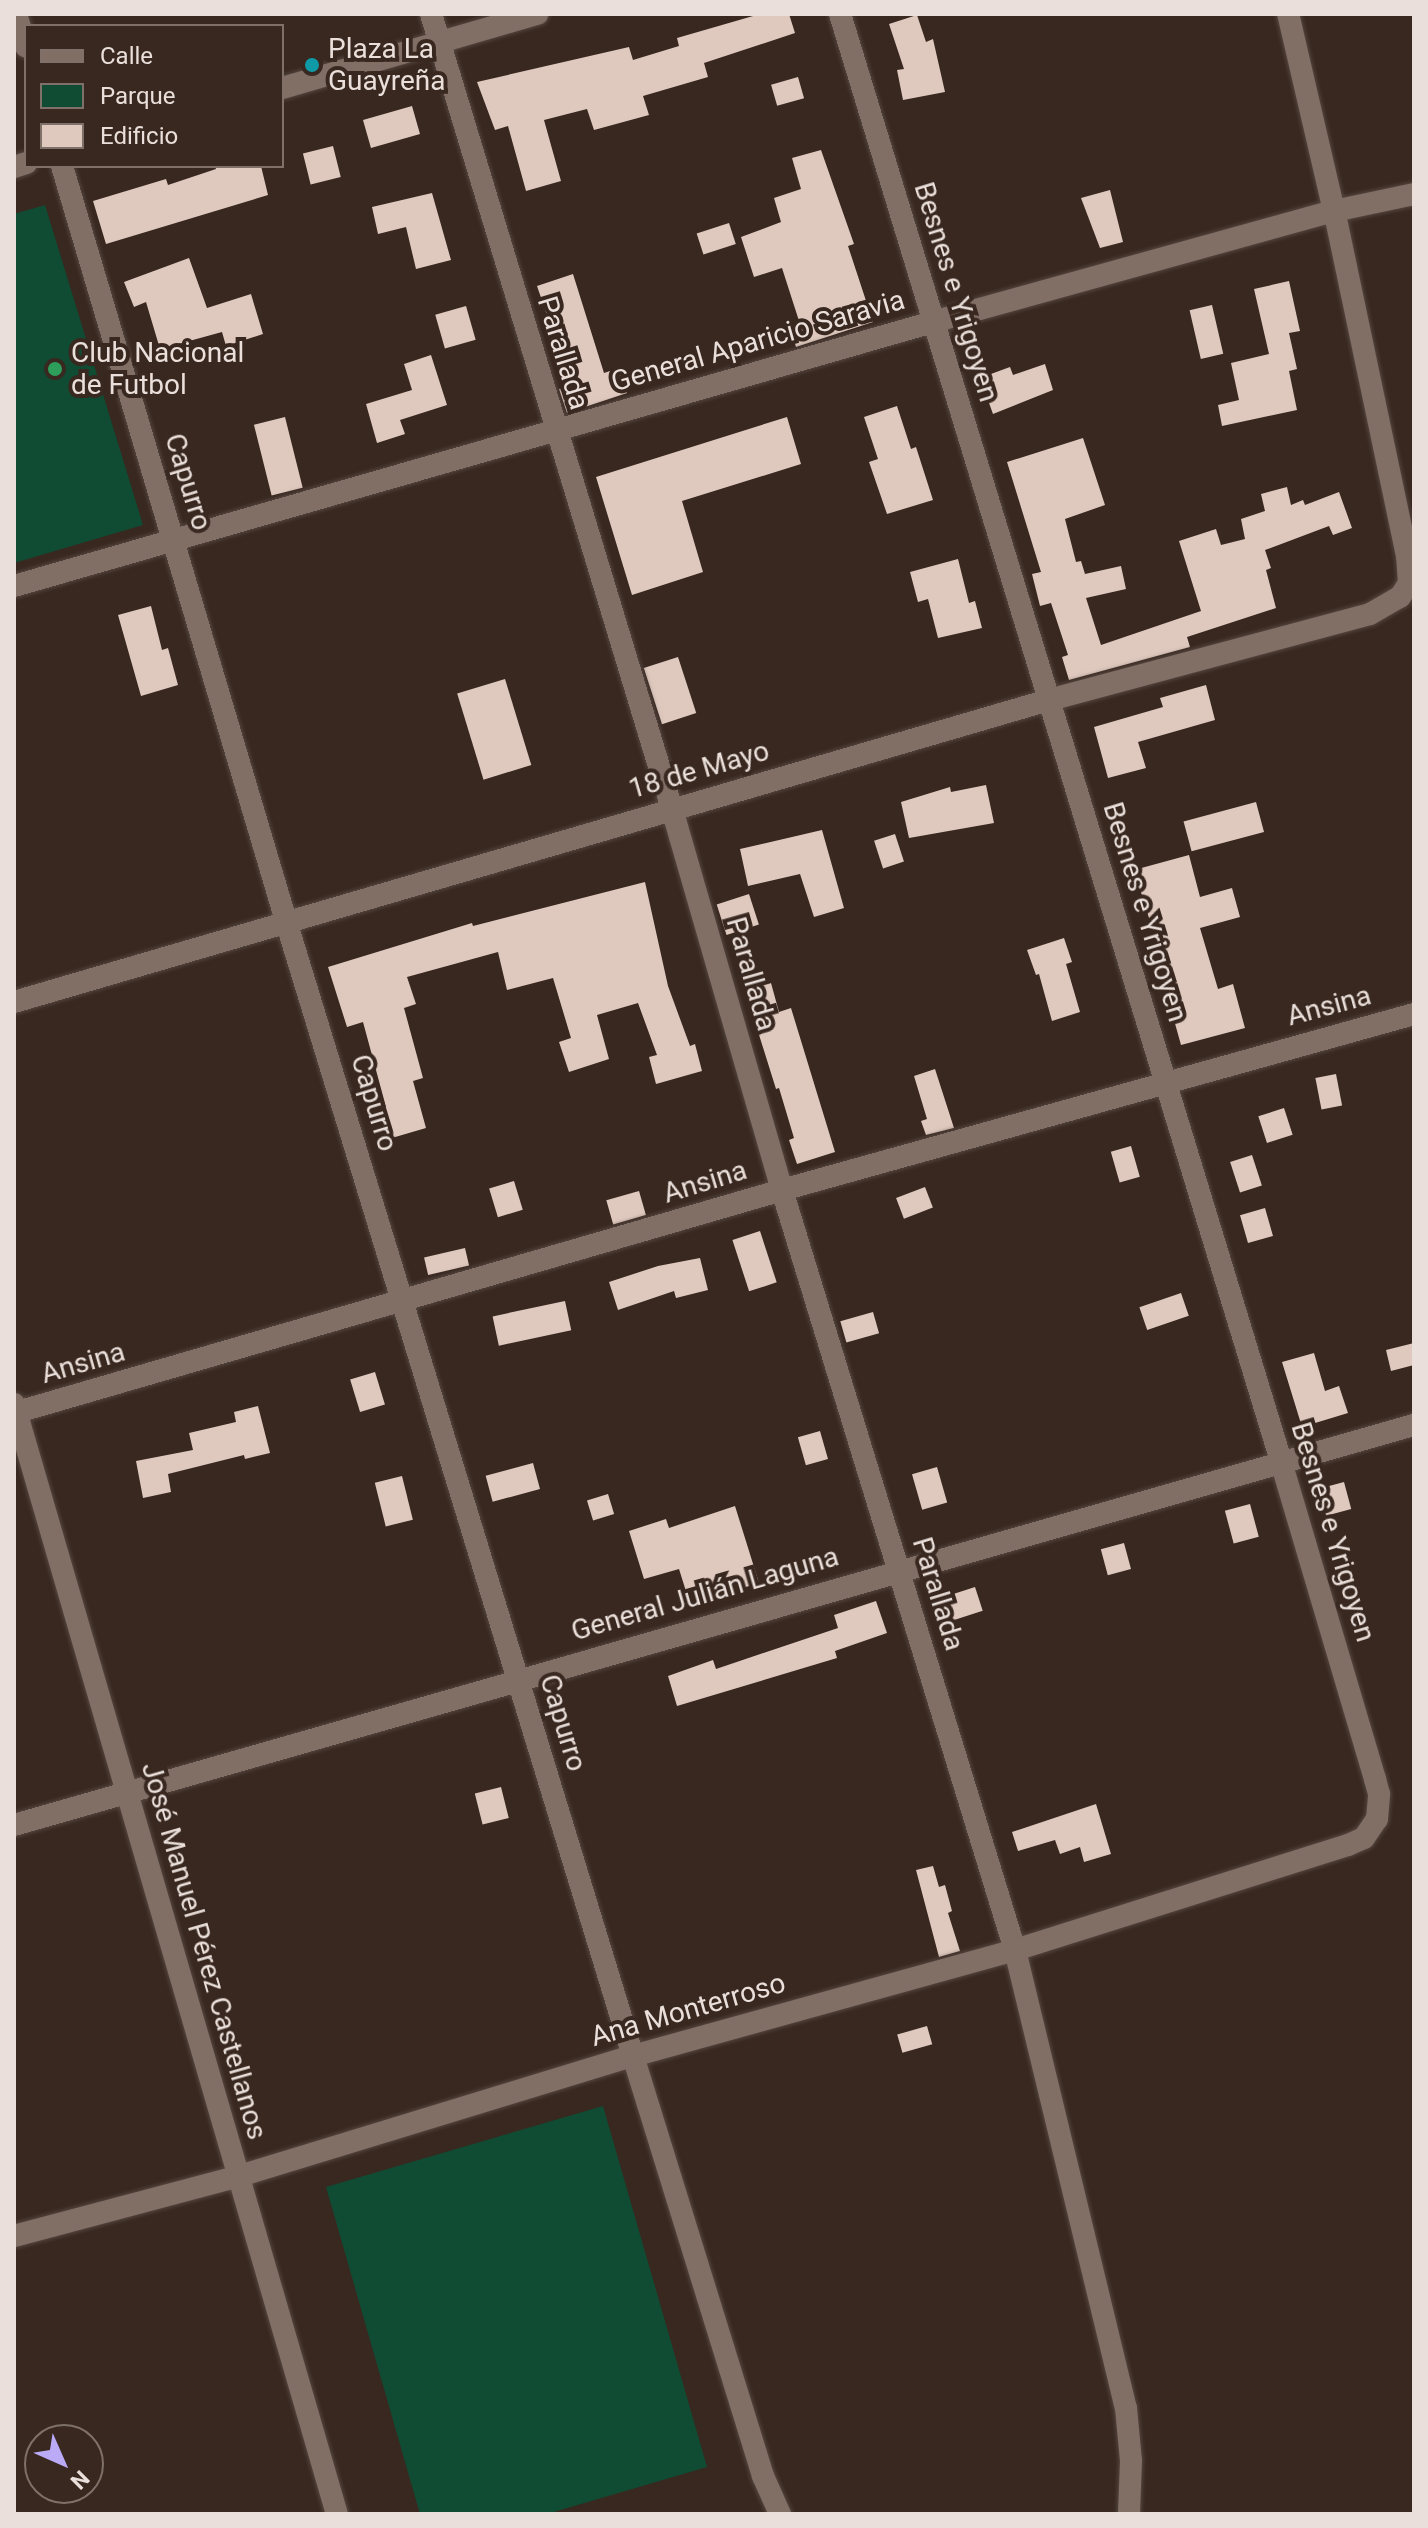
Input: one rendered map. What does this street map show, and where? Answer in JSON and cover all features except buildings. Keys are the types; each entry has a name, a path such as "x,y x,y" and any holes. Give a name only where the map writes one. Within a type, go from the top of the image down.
{"street":[{"path":"16,14 24,40"},
{"name":"Parallada","path":"431,14 672,809 782,1190 1015,1950 1126,2408 1131,2461 1129,2514"},
{"path":"284,87 537,14"},
{"name":"Besnes e Yrigoyen","path":"840,14 1281,1461 1379,1794 1379,1809 1373,1828"},
{"path":"1288,14 1334,211"},
{"name":"Capurro","path":"63,168 286,921 633,2056 763,2476 780,2514"},
{"name":"General Aparicio Saravia","path":"14,586 933,322 1334,211 1414,194"},
{"name":"18 de Mayo","path":"14,1002 1049,700 1370,614 1400,597 1409,583 1409,565 1334,211"},
{"name":"Ansina","path":"15,1410 404,1302 1165,1081 1414,1014"},
{"name":"José Manuel Pérez Castellanos","path":"15,1410 128,1792 236,2177 337,2514"},
{"name":"General Julián Laguna","path":"14,1825 1414,1425"},
{"name":"Ana Monterroso","path":"14,2236 236,2177 633,2056 1015,1950 1348,1845 1373,1828"}],"green space":[{"name":"Club Nacional de Futbol","path":"45,205 143,525 14,563 14,214"},
{"path":"603,2106 707,2467 547,2514 420,2514 326,2187"}],"place":[{"name":"Plaza La Guayreña","path":"312,65"},
{"name":"Club Nacional de Futbol","path":"55,369"}]}
